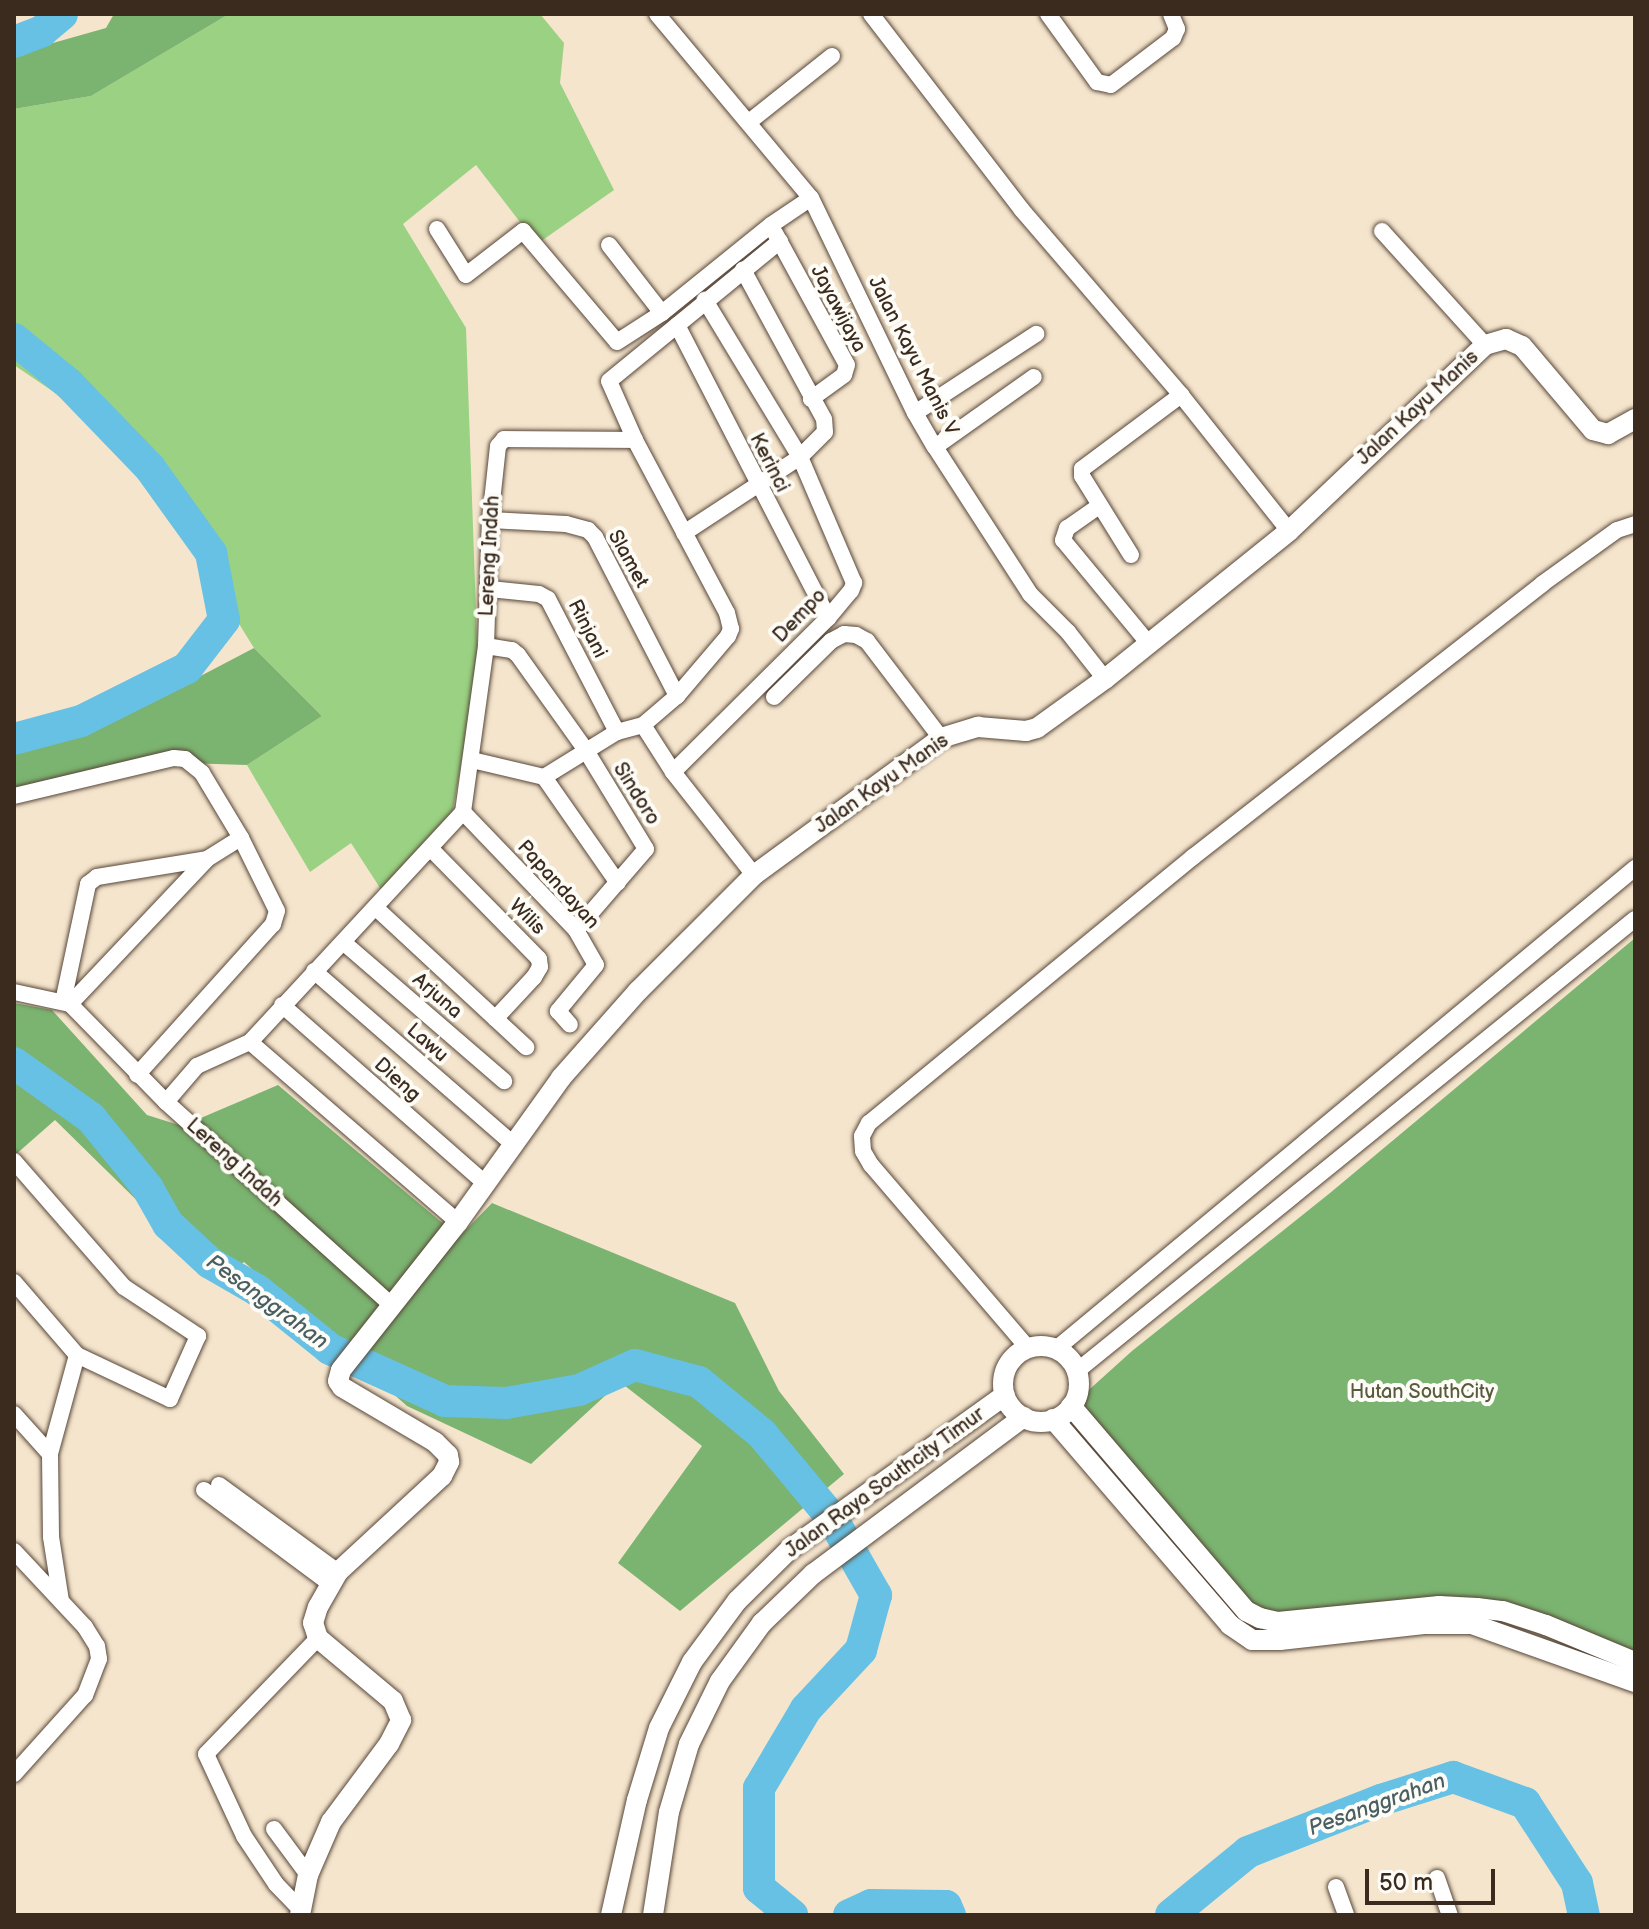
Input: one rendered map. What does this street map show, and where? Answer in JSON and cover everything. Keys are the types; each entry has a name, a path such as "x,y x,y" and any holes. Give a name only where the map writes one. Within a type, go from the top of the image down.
{"street":[{"path":"871,14 1022,210 1181,395 1289,531"},
{"path":"1048,14 1097,82 1111,85 1173,38 1177,29 1171,14"},
{"name":"Jalan Kayu Manis V","path":"659,15 811,198 915,413 935,447 1030,594 1068,632 1105,679"},
{"path":"749,122 832,56"},
{"path":"437,229 466,275 523,231 617,342 662,313 771,225 811,198"},
{"name":"Jayawijaya","path":"771,225 847,365 844,375 811,399"},
{"path":"1382,231 1485,345"},
{"path":"544,777 617,732 643,725 677,696 719,648 731,629 727,613 635,440 609,381 780,241"},
{"path":"609,245 662,313"},
{"path":"684,533 800,457 825,432 824,419 743,270"},
{"path":"705,300 800,457"},
{"name":"Kerinci","path":"677,325 756,484 828,618"},
{"path":"915,413 1036,334"},
{"name":"Jalan Kayu Manis","path":"390,1304 458,1222 561,1078 638,991 754,875 941,738 978,727 1026,731 1037,728 1105,679 1289,531 1485,345 1506,339 1522,346 1593,430 1608,434 1635,419"},
{"path":"935,447 1034,377"},
{"path":"1131,555 1082,476 1086,463 1181,395"},
{"name":"Lereng Indah","path":"463,812 486,646 490,520 498,446 504,439 635,440"},
{"name":"Dempo","path":"673,772 828,618 851,591 853,576 800,457"},
{"path":"1099,506 1067,528 1063,540 1149,644"},
{"name":"Slamet","path":"490,520 566,524 588,530 595,537 677,696"},
{"path":"1028,1348 871,1165 863,1151 862,1136 869,1123 1218,837 1542,584 1617,530 1635,524"},
{"name":"Rinjani","path":"490,589 539,594 548,599 617,732"},
{"path":"774,697 831,641 844,634 856,635 867,641 941,738"},
{"path":"486,646 515,652 585,749"},
{"path":"643,725 673,772 754,875"},
{"name":"Sindoro","path":"576,930 646,849 585,749"},
{"path":"14,796 174,758 185,759 202,773 241,838 277,911 276,920 137,1075"},
{"path":"472,760 544,777 618,883"},
{"path":"166,1102 197,1066 250,1042 463,812"},
{"name":"Papandayan","path":"463,812 576,930 596,965 594,972 558,1011 570,1025"},
{"path":"67,1003 207,859 241,838"},
{"name":"Wilis","path":"431,849 539,959 540,967 534,977 495,1019"},
{"path":"67,1003 88,884 97,877 207,859"},
{"path":"1056,1349 1635,868"},
{"path":"376,908 526,1047"},
{"path":"1077,1371 1635,919"},
{"name":"Arjuna","path":"343,942 504,1081"},
{"name":"Lawu","path":"314,971 514,1145"},
{"path":"14,992 67,1003"},
{"name":"Lereng Indah","path":"67,1003 137,1075 390,1304"},
{"name":"Dieng","path":"282,1005 486,1184"},
{"path":"250,1042 458,1222"},
{"path":"14,1161 124,1287 198,1336 170,1399 77,1355 14,1282"},
{"path":"301,1912 308,1875 331,1822 389,1744 401,1720 393,1701 318,1638 313,1623 333,1577 442,1476 449,1462 448,1455 435,1442 342,1387 338,1381 341,1370 390,1304"},
{"path":"1042,1345 1056,1349 1069,1358 1077,1371 1077,1395 1071,1406 1053,1419 1024,1417 1005,1395 1007,1367 1028,1348 1042,1345"},
{"path":"61,1601 51,1537 50,1454 77,1355"},
{"name":"Jalan Raya Southcity Timur","path":"611,1915 637,1800 659,1728 692,1662 737,1601 790,1549 1005,1395"},
{"path":"1071,1406 1246,1611 1260,1618 1278,1622 1392,1609 1477,1608 1503,1611 1546,1625 1635,1662"},
{"path":"14,1414 50,1454"},
{"name":"Jalan Raya Southcity Timur","path":"653,1915 669,1812 689,1744 720,1681 762,1623 813,1574 871,1534 1024,1417"},
{"path":"1053,1419 1230,1625 1252,1640 1280,1640 1426,1624 1472,1624 1635,1682"},
{"path":"211,1488 333,1577"},
{"path":"14,1551 94,1639 99,1659 97,1671 85,1695 14,1774"},
{"path":"301,1912 276,1884 244,1836 206,1754 318,1638"},
{"path":"274,1829 308,1875"},
{"path":"1437,1878 1450,1915"},
{"path":"1336,1887 1346,1915"}],"green space":[{"path":"114,14 229,14 91,96 14,109 14,54 106,28"},
{"path":"229,14 540,14 564,43 560,83 614,190 537,244 476,165 403,224 466,328 478,670 452,815 382,891 351,843 310,872 247,765 322,716 254,648 126,441 14,365 14,109 91,96"},
{"path":"254,648 322,716 247,765 185,763 14,796 14,732 86,736"},
{"name":"Hutan SouthCity","path":"1635,938 1635,1662 1503,1611 1260,1618 1071,1406 1132,1351 1330,1193"},
{"path":"14,1003 52,1010 147,1115 182,1126 278,1085 459,1237 492,1203 735,1303 779,1391 844,1474 680,1611 618,1563 702,1446 620,1382 531,1464 407,1406 244,1262 218,1280 55,1120 14,1156"}],"waterway":[{"path":"14,42 42,31 62,14"},
{"path":"14,339 69,384 150,468 211,553 224,620 187,668 81,721 14,739"},
{"name":"Pesanggrahan","path":"14,1063 91,1118 147,1187 168,1224 210,1263 257,1290 330,1349 445,1401 506,1403 579,1390 635,1365 699,1382 762,1434 832,1518 876,1595 861,1650 806,1709 759,1788 759,1888 792,1915"},
{"name":"Pesanggrahan","path":"1171,1915 1248,1852 1381,1800 1453,1777 1525,1803 1577,1883 1584,1915"},
{"name":"Pesanggrahan","path":"849,1915 871,1905 946,1906 950,1915"}]}
